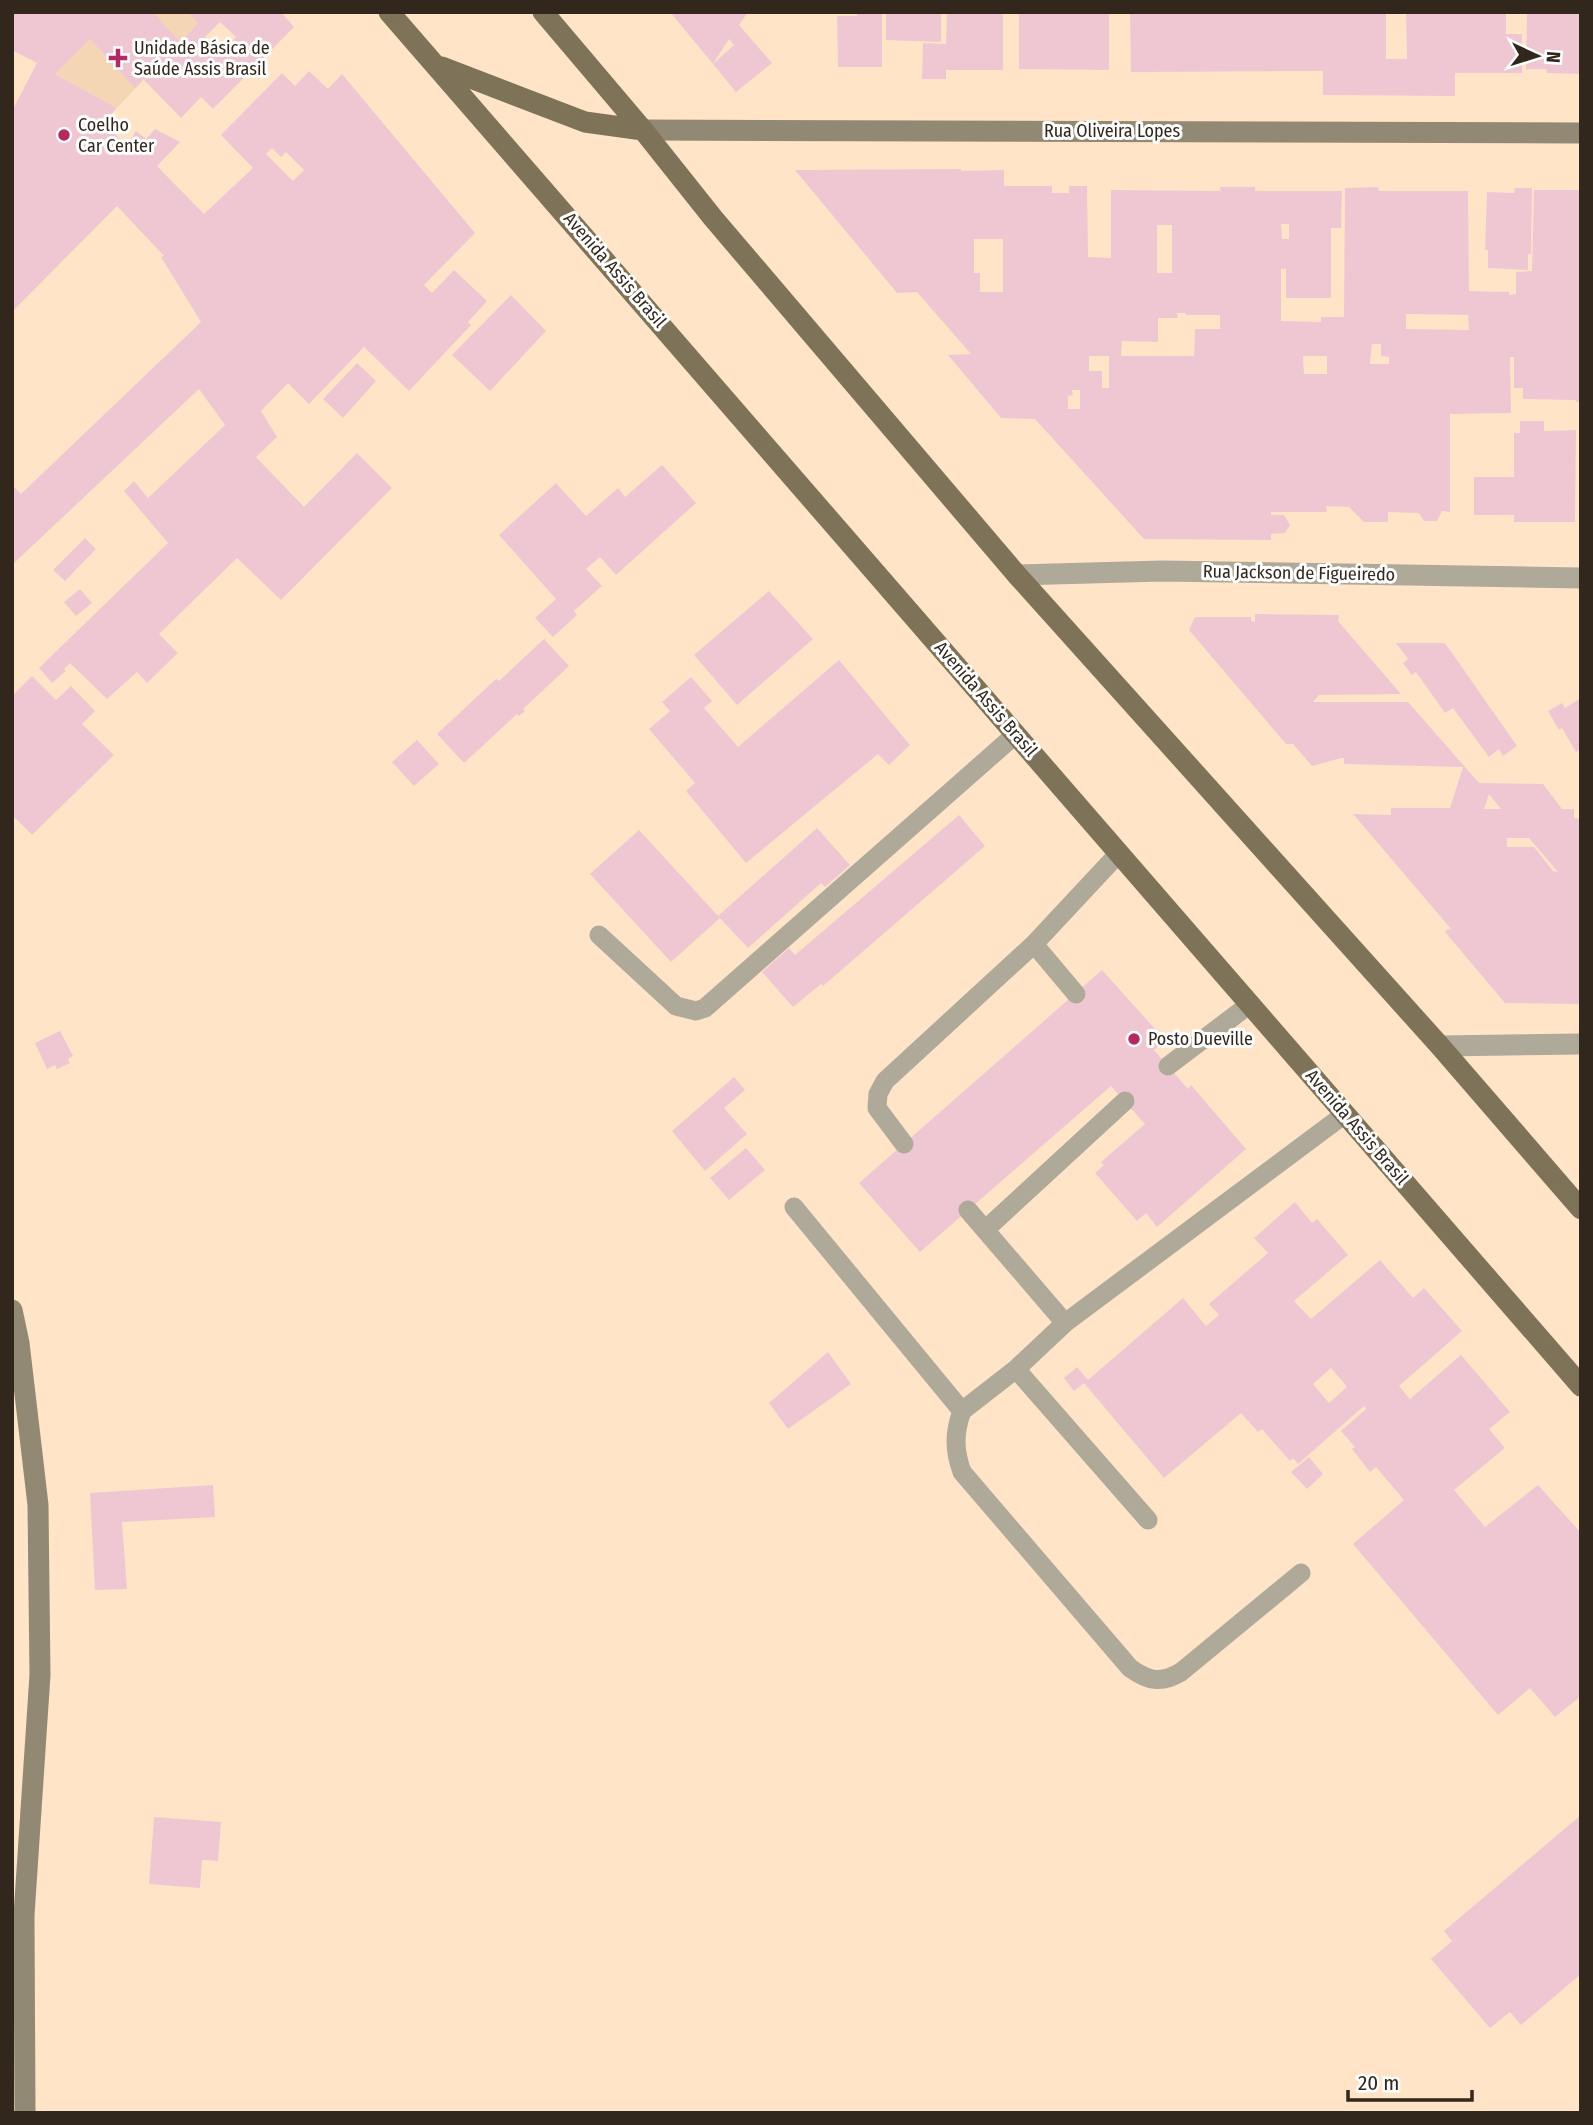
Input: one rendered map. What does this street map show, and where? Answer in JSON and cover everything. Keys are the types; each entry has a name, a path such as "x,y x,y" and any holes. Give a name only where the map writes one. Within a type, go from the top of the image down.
{"main road":[{"name":"Avenida Assis Brasil","path":"389,12 1581,1386"},
{"path":"543,12 713,218 1017,575 1440,1046 1581,1209"},
{"path":"436,65 585,122 643,131"}],"street":[{"name":"Rua Oliveira Lopes","path":"643,131 1581,133"},
{"name":"Rua Jackson de Figueiredo","path":"1017,575 1162,571 1581,578"},
{"path":"1440,1046 1581,1044"},
{"path":"12,1310 19,1343 38,1506 40,1675 24,1915 25,2113"}],"lane":[{"path":"599,935 676,1006 696,1011 705,1008 1016,734"},
{"path":"904,1144 877,1108 878,1094 884,1081 1034,944 1119,853"},
{"path":"1034,944 1076,994"},
{"path":"1168,1066 1250,1004"},
{"path":"985,1230 1125,1101"},
{"path":"1301,1573 1181,1672 1169,1679 1156,1681 1142,1676 1130,1668 962,1472 957,1456 957,1425 962,1411 1016,1369 1065,1323 1345,1114"},
{"path":"794,1207 962,1411"},
{"path":"968,1210 1065,1323"},
{"path":"1016,1369 1148,1520"}],"shaded area":[{"name":"Unidade Básica de Saúde Assis Brasil","path":"116,12 208,12 117,108 55,74"}],"building":[{"path":"12,12 153,12 180,42 198,23 188,12 281,12 294,27 213,109 201,97 181,118 143,79 135,88 90,39 55,74 117,108 103,122 127,146 136,131 146,139 155,129 180,142 157,166 204,214 253,168 221,135 282,73 295,86 309,71 328,89 342,74 475,233 424,285 432,293 454,270 487,301 468,322 471,325 409,391 364,347 309,404 288,383 261,411 277,437 256,457 304,507 357,453 392,488 281,600 237,558 159,634 178,653 147,683 137,672 107,699 70,663 64,669 66,671 52,683 39,668 168,543 124,491 134,481 148,498 225,425 199,389 12,565 12,485 21,494 201,322 161,257 164,256 117,206 12,312 12,111 37,63 12,50","holes":["220,22 236,37 221,53 205,37","272,148 281,157 286,152 304,170 293,181 266,154"]},
{"path":"670,12 748,12 739,25 772,63 736,92","holes":["729,39 734,45 713,64"]},
{"path":"857,12 882,12 882,67 838,67 837,16 857,16"},
{"path":"886,12 941,12 941,42 886,40"},
{"path":"1019,12 1109,12 1109,70 1019,69"},
{"path":"1130,12 1386,12 1386,59 1407,59 1406,12 1506,12 1506,34 1522,34 1522,73 1455,73 1455,96 1323,95 1323,71 1131,72"},
{"path":"1527,12 1581,12 1581,74 1526,69"},
{"path":"947,14 1003,14 1003,70 946,70 946,79 922,79 923,43 946,44"},
{"path":"795,170 1004,170 1004,186 1052,186 1052,193 1069,193 1069,186 1087,186 1088,257 1111,258 1111,190 1221,191 1220,187 1255,187 1255,191 1342,191 1341,228 1331,228 1331,298 1286,298 1286,269 1281,269 1281,321 1321,322 1321,317 1344,317 1345,188 1378,187 1379,191 1468,191 1469,291 1509,292 1509,295 1516,294 1516,272 1532,271 1534,190 1581,190 1581,402 1523,399 1523,388 1514,388 1514,357 1510,357 1511,413 1450,414 1450,512 1442,511 1437,521 1424,521 1419,513 1388,512 1388,522 1364,522 1349,507 1326,506 1327,512 1271,512 1271,515 1284,515 1290,525 1285,533 1271,534 1271,540 1144,539 1035,419 1001,418 948,355 971,354 917,292 897,293","holes":["1281,224 1289,224 1289,239 1282,239","1157,225 1172,225 1172,273 1157,273","974,239 1003,239 1003,292 980,292 980,273 974,273","1177,313 1220,315 1220,329 1195,329 1194,356 1121,356 1122,341 1158,342 1158,318 1178,318","1406,314 1468,315 1469,330 1406,329","1372,344 1381,344 1381,356 1389,357 1389,364 1370,364","1089,356 1109,356 1109,388 1102,388 1102,371 1089,371","1303,356 1327,356 1327,374 1304,374","1072,390 1080,390 1080,409 1068,409 1068,396 1073,395"]},
{"path":"1515,188 1532,188 1531,254 1528,254 1528,270 1488,268 1488,250 1485,250 1487,192 1514,193"},
{"path":"511,295 546,331 490,391 452,355"},
{"path":"357,363 376,381 343,418 323,399"},
{"path":"1520,421 1544,421 1544,431 1576,430 1575,522 1514,522 1514,515 1474,515 1474,477 1514,477 1514,433 1520,433"},
{"path":"662,465 696,503 616,575 600,557 586,569 602,586 574,611 577,615 553,637 535,618 556,599 499,535 556,483 586,516 618,488 625,497"},
{"path":"85,538 96,549 65,581 53,570"},
{"path":"80,589 92,603 76,616 64,602"},
{"path":"769,591 813,639 737,705 694,655"},
{"path":"1255,614 1339,615 1338,621 1401,694 1319,695 1313,702 1408,702 1479,783 1543,784 1562,809 1574,809 1574,818 1581,819 1581,1004 1505,1003 1445,932 1452,930 1353,814 1391,815 1391,808 1450,808 1463,767 1344,764 1344,758 1312,766 1293,744 1286,744 1189,630 1195,617 1251,617 1251,621 1255,622","holes":["1489,794 1501,809 1484,809","1507,838 1529,838 1558,872 1553,871 1534,847 1507,847"]},
{"path":"544,639 569,666 523,709 525,711 519,716 517,714 464,763 437,734"},
{"path":"1396,643 1445,643 1517,746 1503,756 1499,749 1489,757 1453,708 1445,713 1416,672 1412,675 1403,663 1408,659"},
{"path":"839,660 910,745 889,765 878,754 746,863 686,791 695,783 649,729 670,711 662,702 691,677 712,701 704,708 738,747"},
{"path":"32,676 56,700 71,686 95,711 82,724 114,755 32,835 12,815 12,696"},
{"path":"1581,698 1581,749 1576,752 1548,711 1562,703 1565,708"},
{"path":"417,740 439,764 414,786 392,762"},
{"path":"959,815 985,846 823,986 821,984 793,1007 762,972 789,948 795,955"},
{"path":"817,828 850,865 825,887 821,883 748,948 718,916"},
{"path":"639,830 720,918 671,962 590,874"},
{"path":"1102,970 1165,1040 1154,1050 1188,1089 1191,1085 1246,1149 1157,1227 1146,1213 1137,1221 1095,1173 1104,1165 1101,1162 1145,1124 1111,1086 920,1252 859,1183"},
{"path":"60,1031 73,1056 68,1059 70,1063 57,1069 55,1065 47,1069 35,1043"},
{"path":"734,1077 745,1090 724,1108 747,1134 705,1171 672,1131"},
{"path":"746,1148 765,1170 729,1200 710,1178"},
{"path":"1295,1202 1312,1223 1317,1219 1348,1255 1294,1301 1311,1319 1380,1260 1413,1298 1424,1288 1462,1331 1399,1386 1410,1399 1461,1355 1510,1412 1489,1429 1505,1448 1454,1490 1485,1527 1538,1485 1581,1533 1581,1696 1555,1717 1530,1688 1498,1715 1353,1544 1404,1500 1376,1467 1370,1472 1352,1449 1355,1447 1341,1431 1366,1409 1364,1406 1298,1464 1293,1458 1290,1461 1262,1429 1258,1432 1241,1413 1164,1478 1084,1383 1074,1391 1064,1378 1077,1367 1088,1380 1183,1298 1206,1326 1219,1315 1209,1304 1268,1253 1254,1238","holes":["1331,1368 1347,1387 1329,1403 1313,1384"]},
{"path":"828,1352 851,1384 788,1429 769,1403"},
{"path":"1309,1457 1323,1474 1307,1489 1291,1472"},
{"path":"213,1485 215,1517 122,1522 127,1589 95,1590 90,1493"},
{"path":"1581,1815 1581,1974 1521,2025 1510,2012 1490,2028 1431,1959 1452,1941 1444,1931"},
{"path":"154,1817 221,1822 218,1861 202,1860 200,1888 149,1884"}],"place":[{"name":"Unidade Básica de Saúde Assis Brasil","path":"118,58"},
{"name":"Coelho Car Center","path":"64,135"},
{"name":"Posto Dueville","path":"1134,1039"}]}
